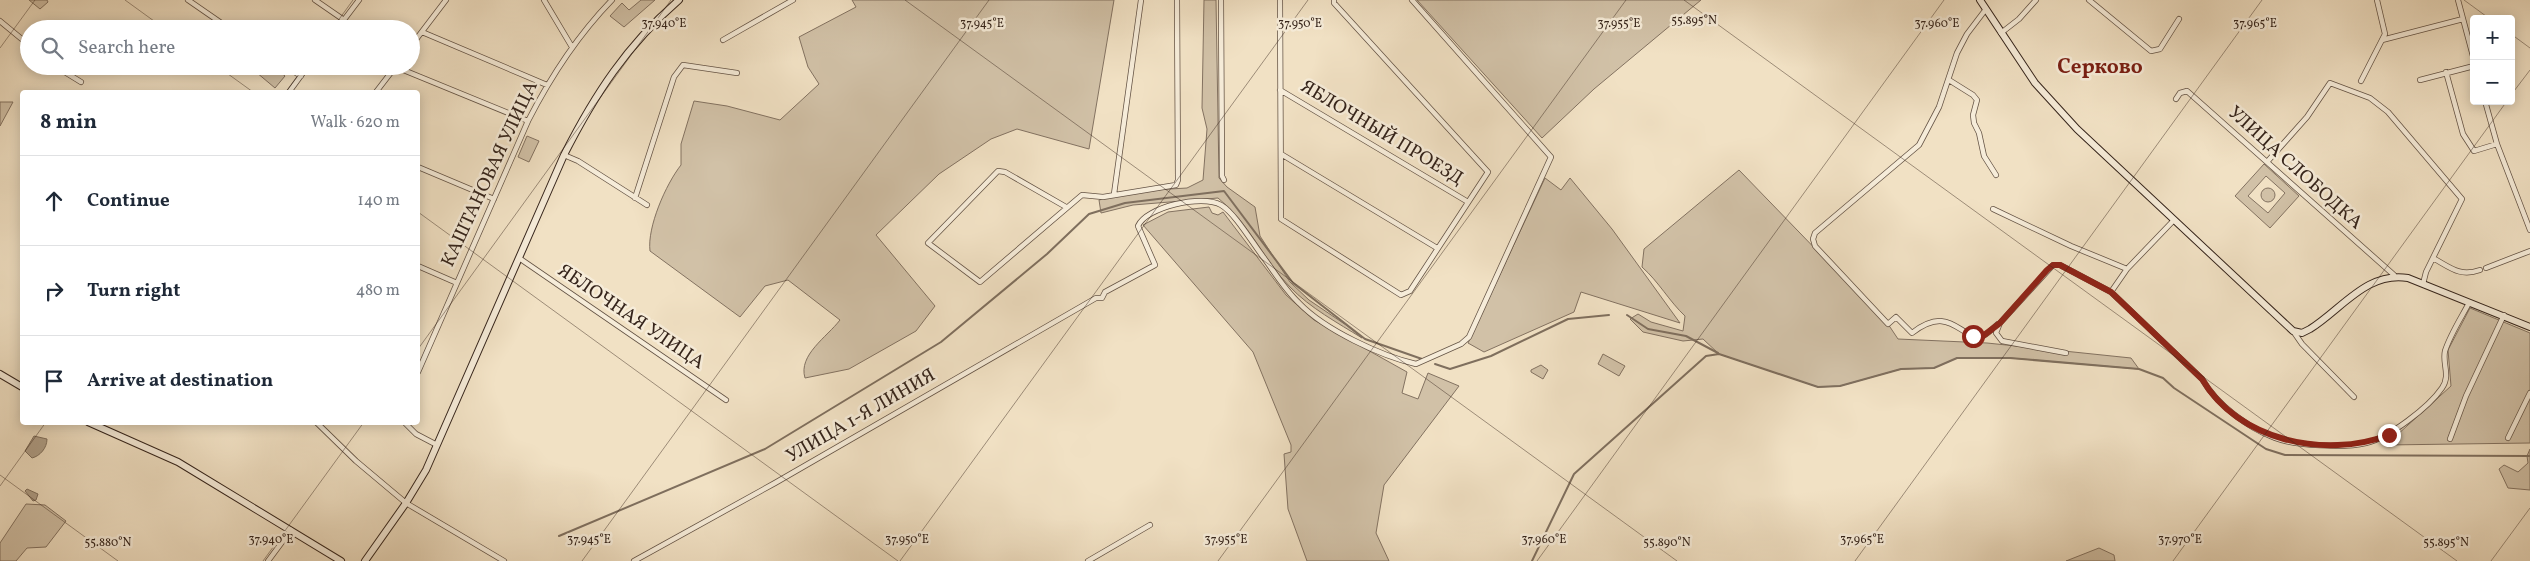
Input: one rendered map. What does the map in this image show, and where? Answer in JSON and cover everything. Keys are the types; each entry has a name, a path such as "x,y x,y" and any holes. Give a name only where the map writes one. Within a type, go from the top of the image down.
{"street":[{"path":"188,0 217,20"},
{"path":"316,0 344,20 359,0"},
{"path":"420,35 446,0"},
{"path":"544,0 572,47"},
{"name":"КАШТАНОВАЯ УЛИЦА","path":"420,367 528,121 546,85 572,47 612,0"},
{"path":"365,561 406,504 426,470 564,155 588,108 614,69 655,22 679,0"},
{"path":"723,40 793,0"},
{"path":"1114,194 1141,0"},
{"path":"1066,207 1005,172 998,171 928,243 980,282 1082,194 1103,196 1176,185 1178,160 1178,0"},
{"path":"1221,0 1222,176 1224,180"},
{"path":"1280,0 1281,219 1401,295 1410,291 1488,172 1334,4 1334,0"},
{"name":"УЛИЦА 1-Я ЛИНИЯ","path":"634,561 775,483 1088,303 1102,298 1105,292 1155,265 1138,226 1142,218 1156,210 1201,201 1217,203 1226,208 1299,304 1348,337 1383,355 1416,364 1423,363 1464,341 1471,333 1494,286 1551,157 1412,0"},
{"path":"1980,0 2035,83 2053,103 2077,128 2293,331 2302,344 2354,397"},
{"path":"2001,33 2036,0"},
{"path":"2090,0 2151,51 2160,49 2179,18"},
{"path":"2361,81 2385,34 2376,0"},
{"path":"2458,0 2470,45"},
{"path":"1986,9 1967,34 1957,53 1949,80 1926,136 1919,145 1815,233 1813,239 1815,246 1888,324 1896,318 1912,333 1926,322 1951,322 1973,336 1983,336 2000,323 2053,265 2060,265 2111,292 2202,379 2209,391 2227,409 2275,438 2327,445 2366,444 2389,435 2411,418 2442,389 2447,378 2445,352 2469,303"},
{"path":"2382,40 2463,19"},
{"path":"0,21 20,38"},
{"path":"422,32 546,85"},
{"path":"635,198 674,77 683,66 737,73"},
{"path":"2420,80 2470,67"},
{"path":"2446,72 2463,134 2474,150 2497,144"},
{"path":"70,75 81,82"},
{"path":"378,90 389,75"},
{"path":"418,75 528,121"},
{"path":"290,90 301,76"},
{"path":"1949,80 1973,95 1977,100 1973,115 1974,123 1980,133 1984,156 1996,175"},
{"path":"2267,162 2307,117 2330,83 2370,98 2388,112 2462,199 2426,272 2423,284"},
{"name":"ЯБЛОЧНЫЙ ПРОЕЗД","path":"1280,90 1468,202"},
{"name":"УЛИЦА СЛОБОДКА","path":"2176,99 2180,93 2187,91 2394,275"},
{"path":"2486,105 2497,144 2530,230"},
{"path":"1281,154 1437,248"},
{"path":"564,155 578,161 647,206"},
{"path":"420,168 494,199"},
{"path":"1993,209 2071,246 2127,269"},
{"path":"2111,292 2127,269 2174,220"},
{"path":"2486,268 2530,250"},
{"name":"ЯБЛОЧНАЯ УЛИЦА","path":"520,258 726,400"},
{"path":"2433,258 2461,274 2469,274 2480,270"},
{"path":"420,267 457,283"},
{"path":"2293,331 2302,333 2310,329 2376,280 2394,275 2423,284 2530,327"},
{"path":"2450,439 2466,396 2504,315"},
{"path":"2000,323 1996,333 2002,342 2066,353"},
{"path":"0,374 20,386"},
{"path":"2508,438 2530,393"},
{"path":"95,425 178,462 341,561"},
{"path":"319,425 356,462 406,504 504,561"},
{"path":"407,425 417,434 437,445"},
{"path":"1088,561 1150,526"},
{"path":"268,561 291,530"}],"shaded area":[{"path":"29,0 47,0 48,2 40,9"},
{"path":"641,0 655,0 624,27 610,16 622,3 629,10"},
{"path":"852,0 1114,0 1089,149 1017,129 991,139 939,174 876,235 935,306 916,331 849,369 805,378 804,370 810,354 840,320 788,280 765,286 740,317 650,251 651,230 669,183 681,165 681,144 694,101 727,106 780,120 819,84 808,67 799,37 856,7"},
{"path":"1204,0 1216,0 1219,178 1227,187 1255,207 1260,236 1290,282 1309,300 1362,338 1334,321 1298,295 1280,276 1239,218 1218,198 1133,205 1101,213 1099,200 1135,191 1187,188 1203,180 1207,129 1202,108"},
{"path":"1417,0 1701,0 1594,89 1542,138"},
{"path":"260,75 285,76 275,88"},
{"path":"0,102 13,102 0,126"},
{"path":"527,136 539,141 529,162 518,157"},
{"path":"2264,164 2299,196 2270,228 2235,196","holes":["2266,176 2285,193 2268,213 2248,196"]},
{"path":"1739,170 1888,324 1898,339 1987,343 2131,358 2139,369 2010,358 1957,358 1934,368 1901,369 1840,386 1818,387 1719,354 1703,339 1683,341 1643,332 1630,319 1638,314 1651,322 1683,331 1685,316 1642,267 1644,249"},
{"path":"1545,178 1561,190 1570,178 1612,229 1680,323 1581,292 1574,312 1484,352 1468,343"},
{"path":"2268,188 2273,190 2275,195 2273,200 2268,202 2263,200 2261,195 2263,190"},
{"path":"1209,207 1212,213 1218,215 1223,212 1286,295 1314,320 1407,372 1402,393 1418,399 1428,373 1459,386 1384,485 1376,533 1389,561 1307,561 1288,509 1284,454 1291,452 1291,445 1253,352 1143,225 1168,212"},
{"path":"2470,308 2530,333 2530,443 2386,445 2451,386 2448,350"},
{"path":"1603,354 1625,366 1619,376 1598,364"},
{"path":"1541,365 1548,370 1543,379 1531,372 1531,370"},
{"path":"34,436 47,439 42,451 32,458 25,451"},
{"path":"2530,449 2530,490 2508,488 2499,469 2504,465 2518,472 2528,463 2527,456"},
{"path":"27,489 38,494 36,500 33,501 25,491"},
{"path":"26,504 45,505 66,521 46,547 27,548 16,561 0,561 0,543"},
{"path":"2099,548 2114,555 2115,561 2066,561"}],"waterway":[{"path":"559,536 765,449 941,342 1047,254 1089,214 1125,203 1224,191 1293,283 1365,339 1422,359"},
{"path":"1435,364 1450,369 1491,356 1568,319 1609,315"},
{"path":"1627,315 1648,329 1686,336 1718,353"},
{"path":"1532,561 1574,474 1706,356 1719,354 1818,387 1840,386 1901,369 1934,368 1957,358 2010,358 2139,369 2163,378 2174,388 2266,449 2285,455 2530,456"}],"district":[{"name":"Серково","path":"2100,67"}],"route":[{"path":"1973,336 1983,336 2000,323 2047,270 2053,265 2060,265 2111,292 2132,310 2202,379 2209,391 2227,409 2275,438 2327,445 2366,444 2389,435"}]}
